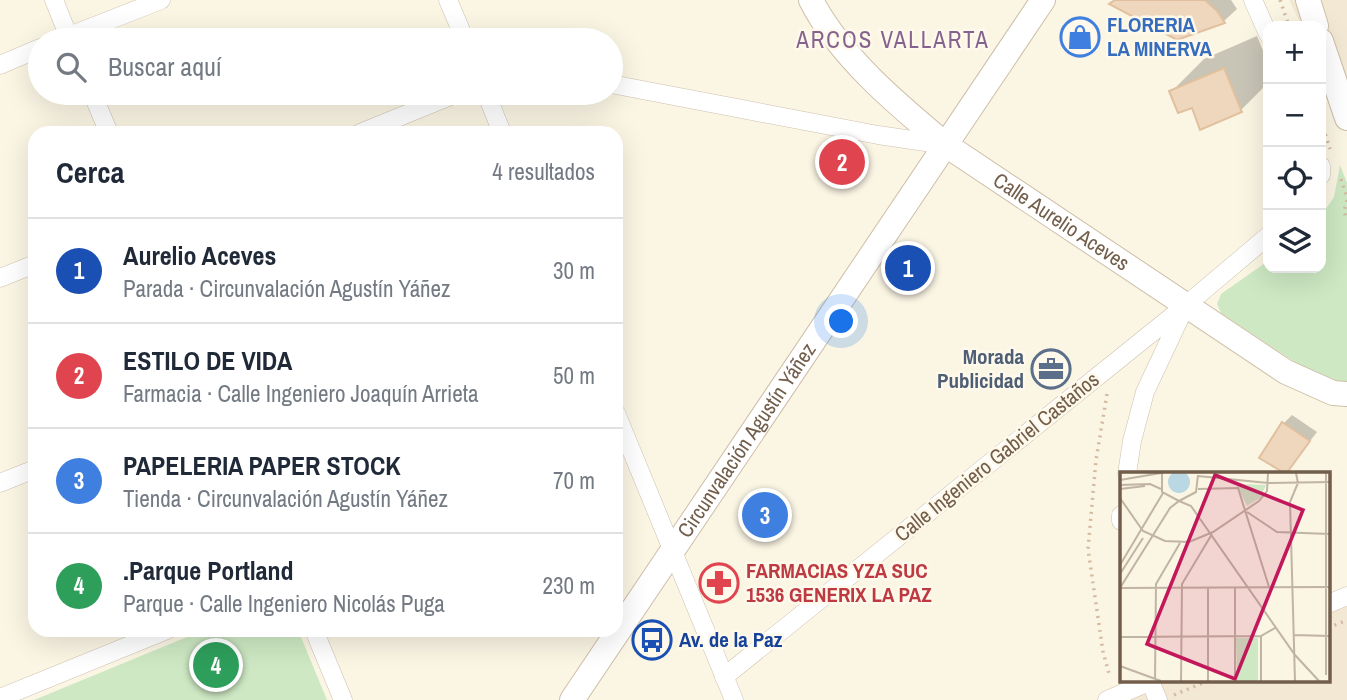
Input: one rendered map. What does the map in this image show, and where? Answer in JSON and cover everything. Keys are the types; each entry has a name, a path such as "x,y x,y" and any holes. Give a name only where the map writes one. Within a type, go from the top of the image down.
{"main road":[{"name":"Calle Aurelio Aceves","path":"811,0 852,58 898,105 946,145 1286,372 1333,393 1347,394"},
{"name":"Circunvalación Agustín Yáñez","path":"623,625 1043,0"},
{"path":"1308,0 1314,21"},
{"path":"1326,56 1347,118"},
{"name":"Circunvalación Agustín Yáñez","path":"572,700 615,637"}],"street":[{"path":"54,0 63,28"},
{"path":"93,28 161,0"},
{"path":"448,0 460,28"},
{"path":"1253,0 1263,23"},
{"path":"0,65 28,53"},
{"path":"623,87 878,135 946,145"},
{"path":"97,105 106,126"},
{"path":"377,126 429,105"},
{"path":"491,105 499,126"},
{"name":"Calle Ingeniero Gabriel Castaños","path":"724,677 1263,240"},
{"path":"0,278 28,267"},
{"path":"1127,472 1132,441 1145,393 1185,306"},
{"path":"623,448 673,552 734,700"},
{"path":"0,483 28,472"},
{"path":"1330,603 1347,596"},
{"path":"0,698 150,637"},
{"path":"317,637 343,700"},
{"path":"1111,698 1149,682"},
{"path":"1152,682 1166,698"}],"path":[{"path":"1280,0 1287,21"},
{"path":"1347,200 1343,211 1347,220"},
{"path":"1111,698 1088,549 1096,460 1112,365"},
{"path":"1330,627 1347,620"},
{"path":"1166,698 1205,682"}],"shaded area":[{"path":"1289,0 1347,0 1347,124 1326,45 1326,21 1300,21"},
{"path":"1347,605 1347,700 1111,700 1156,682 1330,682 1330,611"}],"green space":[{"path":"1340,165 1347,183 1347,384 1310,372 1221,313 1217,304 1221,294 1263,265 1263,273 1326,273 1326,209 1334,197"},
{"path":"187,637 301,637 327,700 34,700"}],"building":[{"path":"1115,0 1205,0 1225,23 1177,40 1109,4"},
{"path":"1224,68 1242,112 1200,130 1192,108 1178,113 1169,91"},
{"path":"1282,422 1310,441 1287,472 1283,472 1259,458"}],"place":[{"name":"FLORERIA LA MINERVA","path":"1080,37"},
{"name":"ESTILO DE VIDA","path":"842,162"},
{"name":"Aurelio Aceves","path":"908,268"},
{"name":"Morada Publicidad","path":"1051,369"},
{"name":"PAPELERIA PAPER STOCK","path":"765,515"},
{"name":"FARMACIAS YZA SUC 1536 GENERIX LA PAZ","path":"719,583"},
{"name":"Av. de la Paz","path":"652,640"},
{"name":".Parque Portland","path":"216,665"}],"district":[{"name":"ARCOS VALLARTA","path":"893,40"}]}
